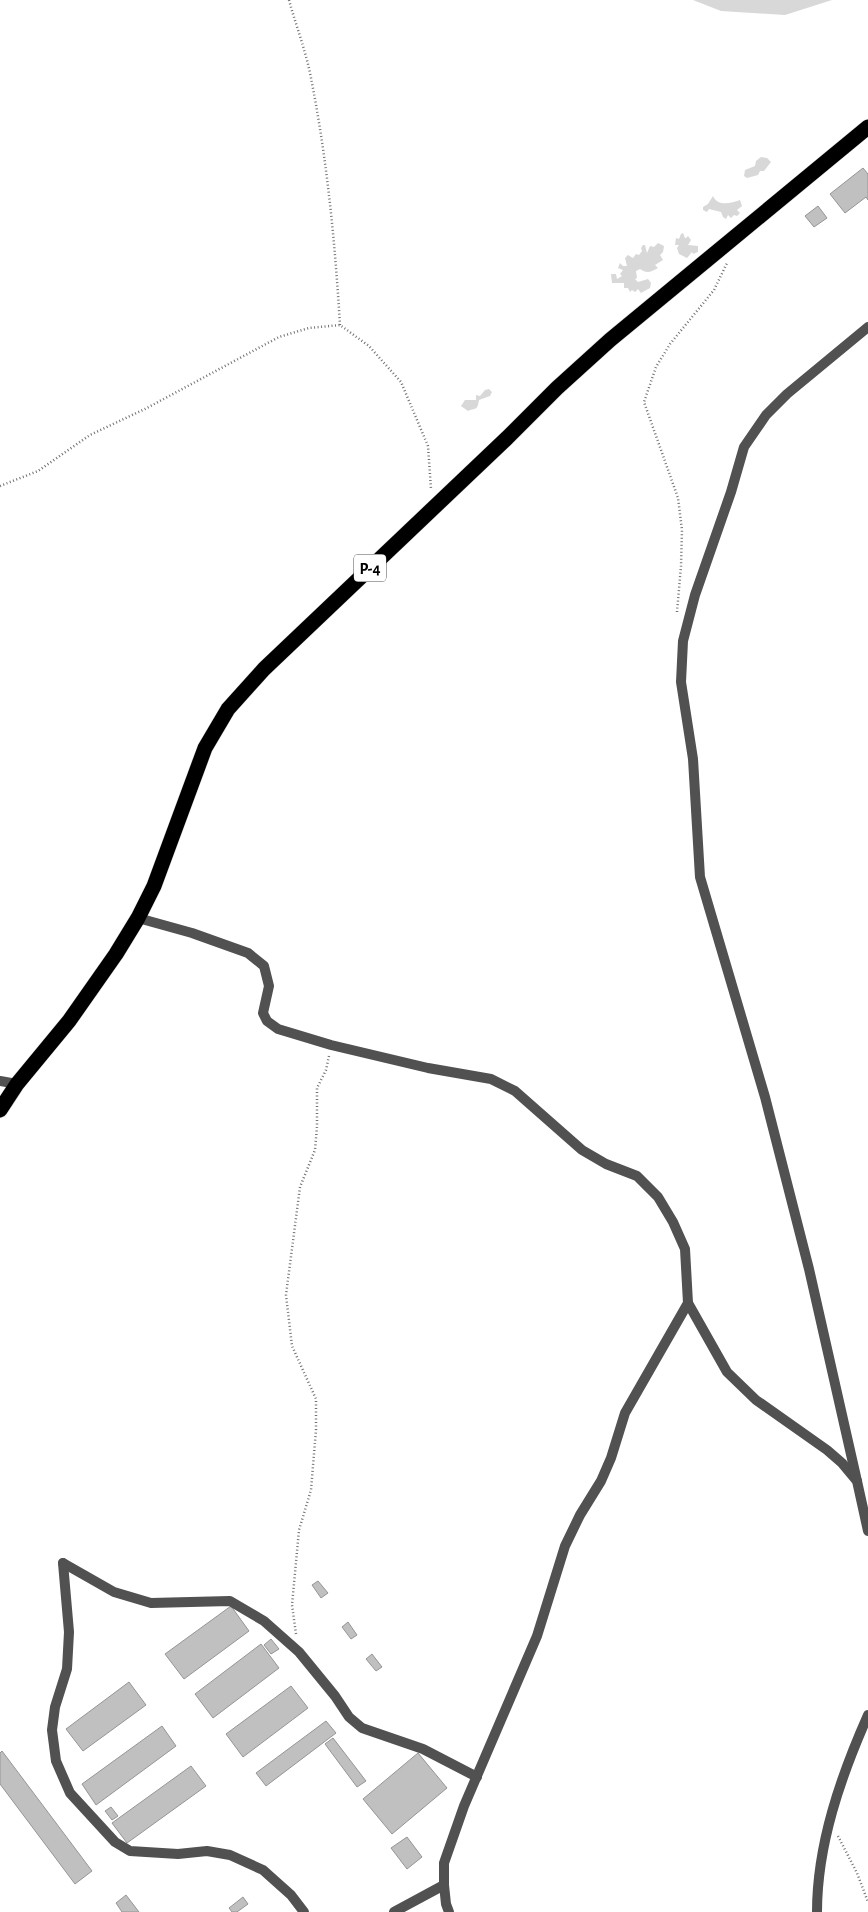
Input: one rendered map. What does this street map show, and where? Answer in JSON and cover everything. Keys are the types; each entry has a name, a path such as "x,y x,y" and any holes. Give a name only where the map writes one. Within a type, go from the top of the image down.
{"highway":[{"name":"P-4","path":"0,1110 17,1084 69,1021 116,954 138,918 162,863 205,748 228,708 264,669 433,509 556,388 610,340 868,128"}],"street":[{"path":"868,327 787,394 766,415 744,447 682,640 682,682 692,758 700,877 765,1096 809,1269 868,1531"},
{"path":"138,918 192,933 248,953 264,966 269,986 263,1012 267,1021 278,1029 331,1045 428,1068 491,1079 515,1091 582,1150 606,1164 636,1176 658,1197 673,1222 685,1249 688,1303 727,1372 756,1400 827,1450 842,1463 857,1481"},
{"path":"0,1081 17,1084"},
{"path":"449,1912 444,1885 444,1863 464,1806 537,1636 565,1546 580,1515 601,1482 612,1458 625,1413 688,1303"},
{"path":"304,1912 291,1895 263,1870 230,1855 207,1851 178,1854 130,1851 115,1842 70,1793 56,1761 52,1730 55,1707 66,1669 69,1632 63,1562 114,1592 151,1603 230,1601 264,1621 299,1652 335,1696 348,1717 362,1728 423,1749 476,1777"},
{"path":"817,1912 817,1892 823,1850 841,1782 868,1714"},
{"path":"394,1912 444,1885"}],"path":[{"path":"289,0 311,76 329,195 340,325"},
{"path":"677,614 682,548 678,498 644,402 656,367 670,344 714,290 729,259"},
{"path":"0,486 38,471 90,435 145,409 279,337 309,328 340,325 369,346 401,382 428,446 433,509"},
{"path":"299,1652 292,1605 299,1530 311,1490 316,1430 316,1399 292,1346 286,1295 300,1186 314,1150 317,1127 317,1088 326,1070 331,1045"},
{"path":"831,1821 857,1873 868,1902"}],"shaded area":[{"path":"693,0 832,0 785,15 721,11"},
{"path":"761,157 767,158 771,162 764,171 760,171 758,175 747,178 744,176 745,170 755,166 756,161"},
{"path":"713,196 721,203 740,200 742,206 737,210 740,213 731,218 728,215 726,219 721,212 709,209 707,212 703,210 703,207 708,204"},
{"path":"683,233 685,238 688,236 691,240 688,245 698,246 698,252 693,254 692,252 687,258 679,254 677,248 679,245 675,245 676,238 679,239"},
{"path":"658,243 664,246 663,252 660,255 663,260 655,265 658,268 649,272 640,269 636,271 637,278 635,279 638,282 648,279 651,283 650,288 641,293 638,289 635,292 632,290 630,292 628,288 624,288 624,283 612,283 611,274 616,274 617,279 622,276 620,274 623,270 618,268 620,263 623,266 627,266 625,258 628,255 633,258 636,254 639,255 643,245 645,245 647,253 650,246 654,247"},
{"path":"489,389 492,392 490,396 479,400 476,408 468,411 461,406 465,400 476,400 476,395 480,396 485,390"}],"building":[{"path":"863,168 868,174 868,200 866,197 845,213 830,194"},
{"path":"818,206 827,218 814,227 805,216"},
{"path":"318,1581 328,1593 321,1598 312,1585"},
{"path":"231,1606 249,1631 184,1679 165,1654"},
{"path":"348,1622 357,1635 351,1639 342,1627"},
{"path":"271,1639 279,1649 271,1654 264,1645"},
{"path":"261,1644 279,1668 213,1718 195,1694"},
{"path":"372,1654 382,1667 376,1671 366,1659"},
{"path":"129,1682 146,1705 83,1751 66,1729"},
{"path":"291,1686 308,1708 243,1757 226,1734"},
{"path":"326,1721 336,1733 266,1786 256,1773"},
{"path":"162,1726 176,1746 96,1805 82,1784"},
{"path":"333,1738 366,1781 357,1787 325,1744"},
{"path":"2,1751 92,1871 75,1884 0,1784 0,1753"},
{"path":"418,1753 447,1788 392,1834 363,1799"},
{"path":"191,1766 206,1786 127,1843 112,1823"},
{"path":"111,1807 118,1816 112,1820 105,1811"},
{"path":"407,1837 422,1857 407,1869 391,1848"},
{"path":"126,1895 139,1912 122,1912 116,1903"},
{"path":"243,1897 248,1904 237,1912 232,1912 229,1908"}]}
